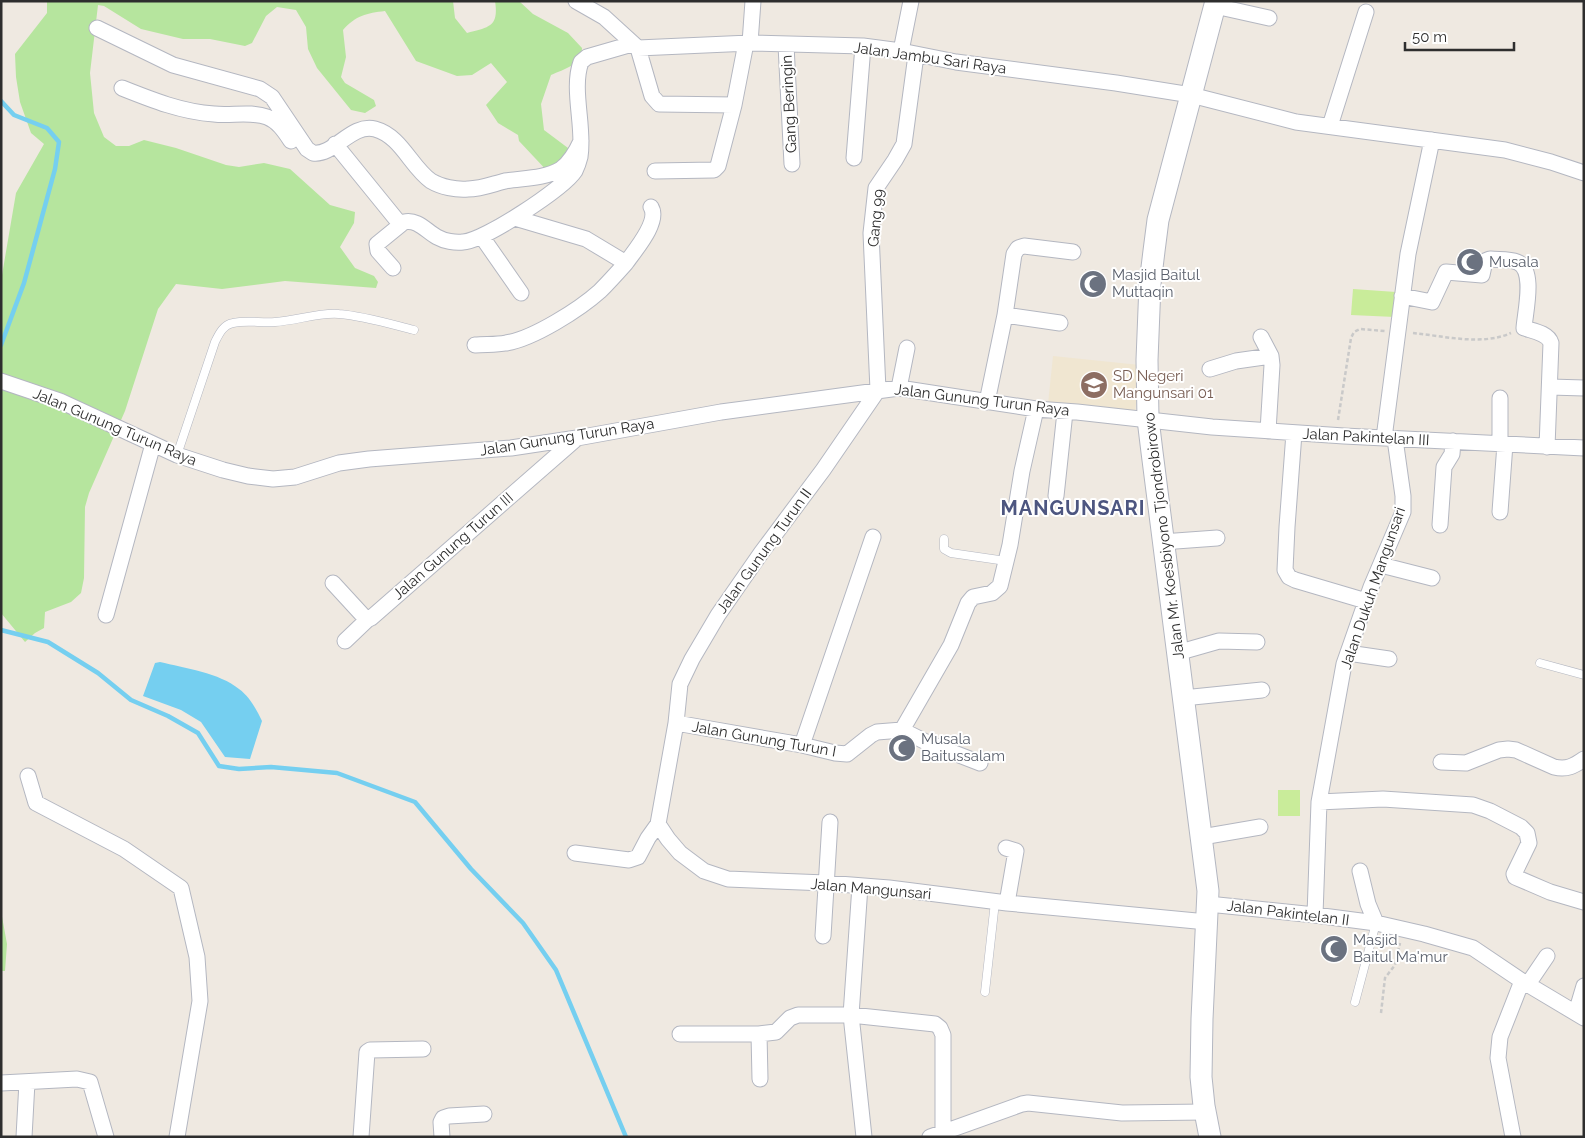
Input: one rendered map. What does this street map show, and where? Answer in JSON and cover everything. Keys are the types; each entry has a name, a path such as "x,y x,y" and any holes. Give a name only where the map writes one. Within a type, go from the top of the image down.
{"main road":[{"name":"Jalan Mr. Koesbiyono Tjondrobirowo","path":"1210,1137 1201,1077 1208,913 1202,837 1162,542 1148,419 1147,360 1150,284 1158,220 1216,3"}],"street":[{"path":"576,1 604,16 635,46 652,96 659,104 734,105"},
{"path":"655,171 714,170 721,162 748,43 753,1"},
{"path":"901,51 911,1"},
{"path":"1216,3 1269,18"},
{"path":"1330,126 1366,12"},
{"path":"97,28 174,65 260,89 268,93 276,101 307,148 317,154"},
{"name":"Jalan Jambu Sari Raya","path":"581,142 578,76 581,62 588,57 635,46 748,43 863,46 1022,72 1116,83 1191,95"},
{"name":"Gang Beringin","path":"786,44 792,164"},
{"path":"854,158 863,46"},
{"name":"Gang 99","path":"878,390 871,233 876,188 904,144 916,55"},
{"path":"122,88 184,110 267,117 279,125 302,155 308,157 363,129 376,130 384,133 397,144 430,180 443,186 466,190 552,173 567,164 581,142"},
{"path":"1191,95 1296,122 1505,150 1584,173"},
{"name":"Jalan Dukuh Mangunsari","path":"1315,915 1319,802 1344,664 1366,601 1403,512 1403,496 1390,439 1397,332 1408,254 1432,140"},
{"path":"393,268 378,251 377,244 400,224 406,221 414,222 436,237 454,242 468,242 482,236 515,218 567,180 575,171 580,157 581,142"},
{"path":"335,144 400,224"},
{"path":"475,345 512,342 543,328 585,303 626,263 640,244 654,216 651,207"},
{"path":"515,218 586,239 626,263"},
{"path":"482,236 521,293"},
{"path":"987,402 1005,315 1014,254 1018,248 1030,246 1074,252"},
{"path":"1402,296 1432,302 1446,272 1480,276 1484,274 1487,260 1517,262 1523,266 1529,284 1524,328 1550,338 1552,343 1547,447"},
{"path":"1005,315 1060,323"},
{"path":"1262,337 1271,356 1272,365 1268,431"},
{"path":"899,388 907,348"},
{"path":"1210,369 1236,361 1271,356"},
{"name":"Jalan Gunung Turun Raya","path":"1,381 60,401 177,455 222,470 273,479 295,477 339,463 511,448 721,412 899,388 1036,409 1148,419"},
{"path":"1550,386 1584,388"},
{"name":"Jalan Gunung Turun II","path":"676,723 680,684 692,659 718,615 823,470 878,390"},
{"path":"1500,398 1503,444 1500,512"},
{"path":"980,763 902,730 951,645 968,604 973,597 992,593 1000,586 1036,409"},
{"path":"1056,496 1065,412"},
{"name":"Jalan Pakintelan III","path":"1148,419 1212,427 1335,436 1584,448"},
{"path":"1294,433 1287,527 1286,574 1295,580 1366,601"},
{"name":"Jalan Gunung Turun III","path":"345,641 577,438"},
{"path":"1440,525 1444,467 1452,454 1453,441"},
{"path":"106,616 154,444"},
{"path":"802,745 873,537"},
{"path":"1162,542 1217,538"},
{"path":"1381,565 1432,578"},
{"path":"333,583 367,620"},
{"path":"1177,653 1219,641 1257,642"},
{"path":"1348,653 1389,659"},
{"path":"1183,698 1262,690"},
{"path":"575,854 629,860 638,857 658,824 676,723"},
{"name":"Jalan Gunung Turun I","path":"676,723 847,754 871,734 902,730"},
{"path":"1441,762 1466,763 1499,750 1508,749 1516,750 1561,769 1572,767 1584,759"},
{"path":"28,776 36,803 124,849 181,888 197,957 200,1001 177,1137"},
{"path":"1319,802 1383,799 1473,805 1490,811 1512,821 1527,833 1528,843 1514,874 1518,878 1550,892 1584,902"},
{"path":"822,936 830,822"},
{"name":"Jalan Mangunsari","path":"658,824 680,853 704,872 728,879 826,883 1001,903 1208,913"},
{"path":"1202,837 1260,827"},
{"path":"1001,903 1016,851 1006,848"},
{"path":"1360,871 1368,904 1376,924"},
{"path":"860,886 851,1015 864,1137"},
{"name":"Jalan Pakintelan II","path":"1208,913 1315,915 1403,929 1473,948 1525,983 1580,1015"},
{"path":"1513,1137 1498,1058 1500,1037 1525,983 1547,956"},
{"path":"1580,1015 1584,986"},
{"path":"680,1034 760,1034 776,1032 790,1018 798,1014 851,1015 935,1024 940,1028 943,1035 936,1134 1022,1104 1122,1113 1206,1112"},
{"path":"760,1034 760,1078"},
{"path":"361,1137 367,1052 370,1050 423,1048"},
{"path":"1,1083 77,1078 90,1082 106,1137"},
{"path":"24,1137 27,1082"},
{"path":"442,1137 441,1122 443,1118 484,1114"}],"lane":[{"path":"177,455 215,342 221,330 226,326 233,323 299,320 333,313 414,330"},
{"path":"944,539 944,549 951,554 1006,562"},
{"path":"1540,663 1584,675"},
{"path":"985,992 1001,903"},
{"path":"1355,1002 1376,924"}],"path":[{"path":"1335,436 1351,338 1354,332 1360,329 1478,340 1502,337 1524,328"},
{"path":"1381,1013 1385,978 1395,965 1403,929"}],"shaded area":[{"name":"SD Negeri Mangunsari 01","path":"1053,356 1140,365 1135,413 1048,404"}],"green space":[{"path":"47,1 453,1 455,18 467,33 491,25 494,21 496,10 495,1 519,1 533,14 568,33 582,48 579,59 576,62 551,75 541,104 544,130 576,154 550,174 519,141 518,135 498,123 486,105 507,82 491,63 472,75 457,76 416,61 385,11 362,16 352,21 343,30 346,57 341,77 345,83 374,100 376,106 365,113 351,110 317,68 308,49 306,27 296,10 277,7 266,16 252,43 245,46 210,39 183,39 141,29 104,6 98,5 90,73 94,113 104,137 116,146 129,146 144,140 176,148 226,165 239,167 264,163 290,169 330,205 355,212 354,223 340,247 355,268 374,276 378,282 376,288 285,281 222,289 176,284 158,309 125,411 89,493 85,507 84,578 81,593 71,602 45,612 44,628 25,642 1,613 1,281 16,193 44,144 31,133 20,102 15,54 47,13"},
{"path":"1353,289 1396,292 1395,317 1351,315"},
{"path":"1278,790 1300,790 1300,816 1278,816"},
{"path":"1,911 7,944 5,971 1,971"}],"water":[{"path":"160,662 212,675 231,683 246,696 262,721 250,759 225,757 201,722 181,710 143,696 155,663"}],"waterway":[{"path":"1,101 14,115 47,128 59,142 55,169 24,283 1,345"},
{"path":"1,630 48,642 98,673 131,700 168,716 198,733 219,766 239,769 271,767 337,773 415,802 471,869 523,923 556,970 626,1137"}],"place":[{"name":"Musala","path":"1470,262"},
{"name":"Masjid Baitul Muttaqin","path":"1093,284"},
{"name":"SD Negeri Mangunsari 01","path":"1094,385"},
{"name":"Musala Baitussalam","path":"902,748"},
{"name":"Masjid Baitul Ma'mur","path":"1334,949"}],"district":[{"name":"MANGUNSARI","path":"1073,508"}]}
